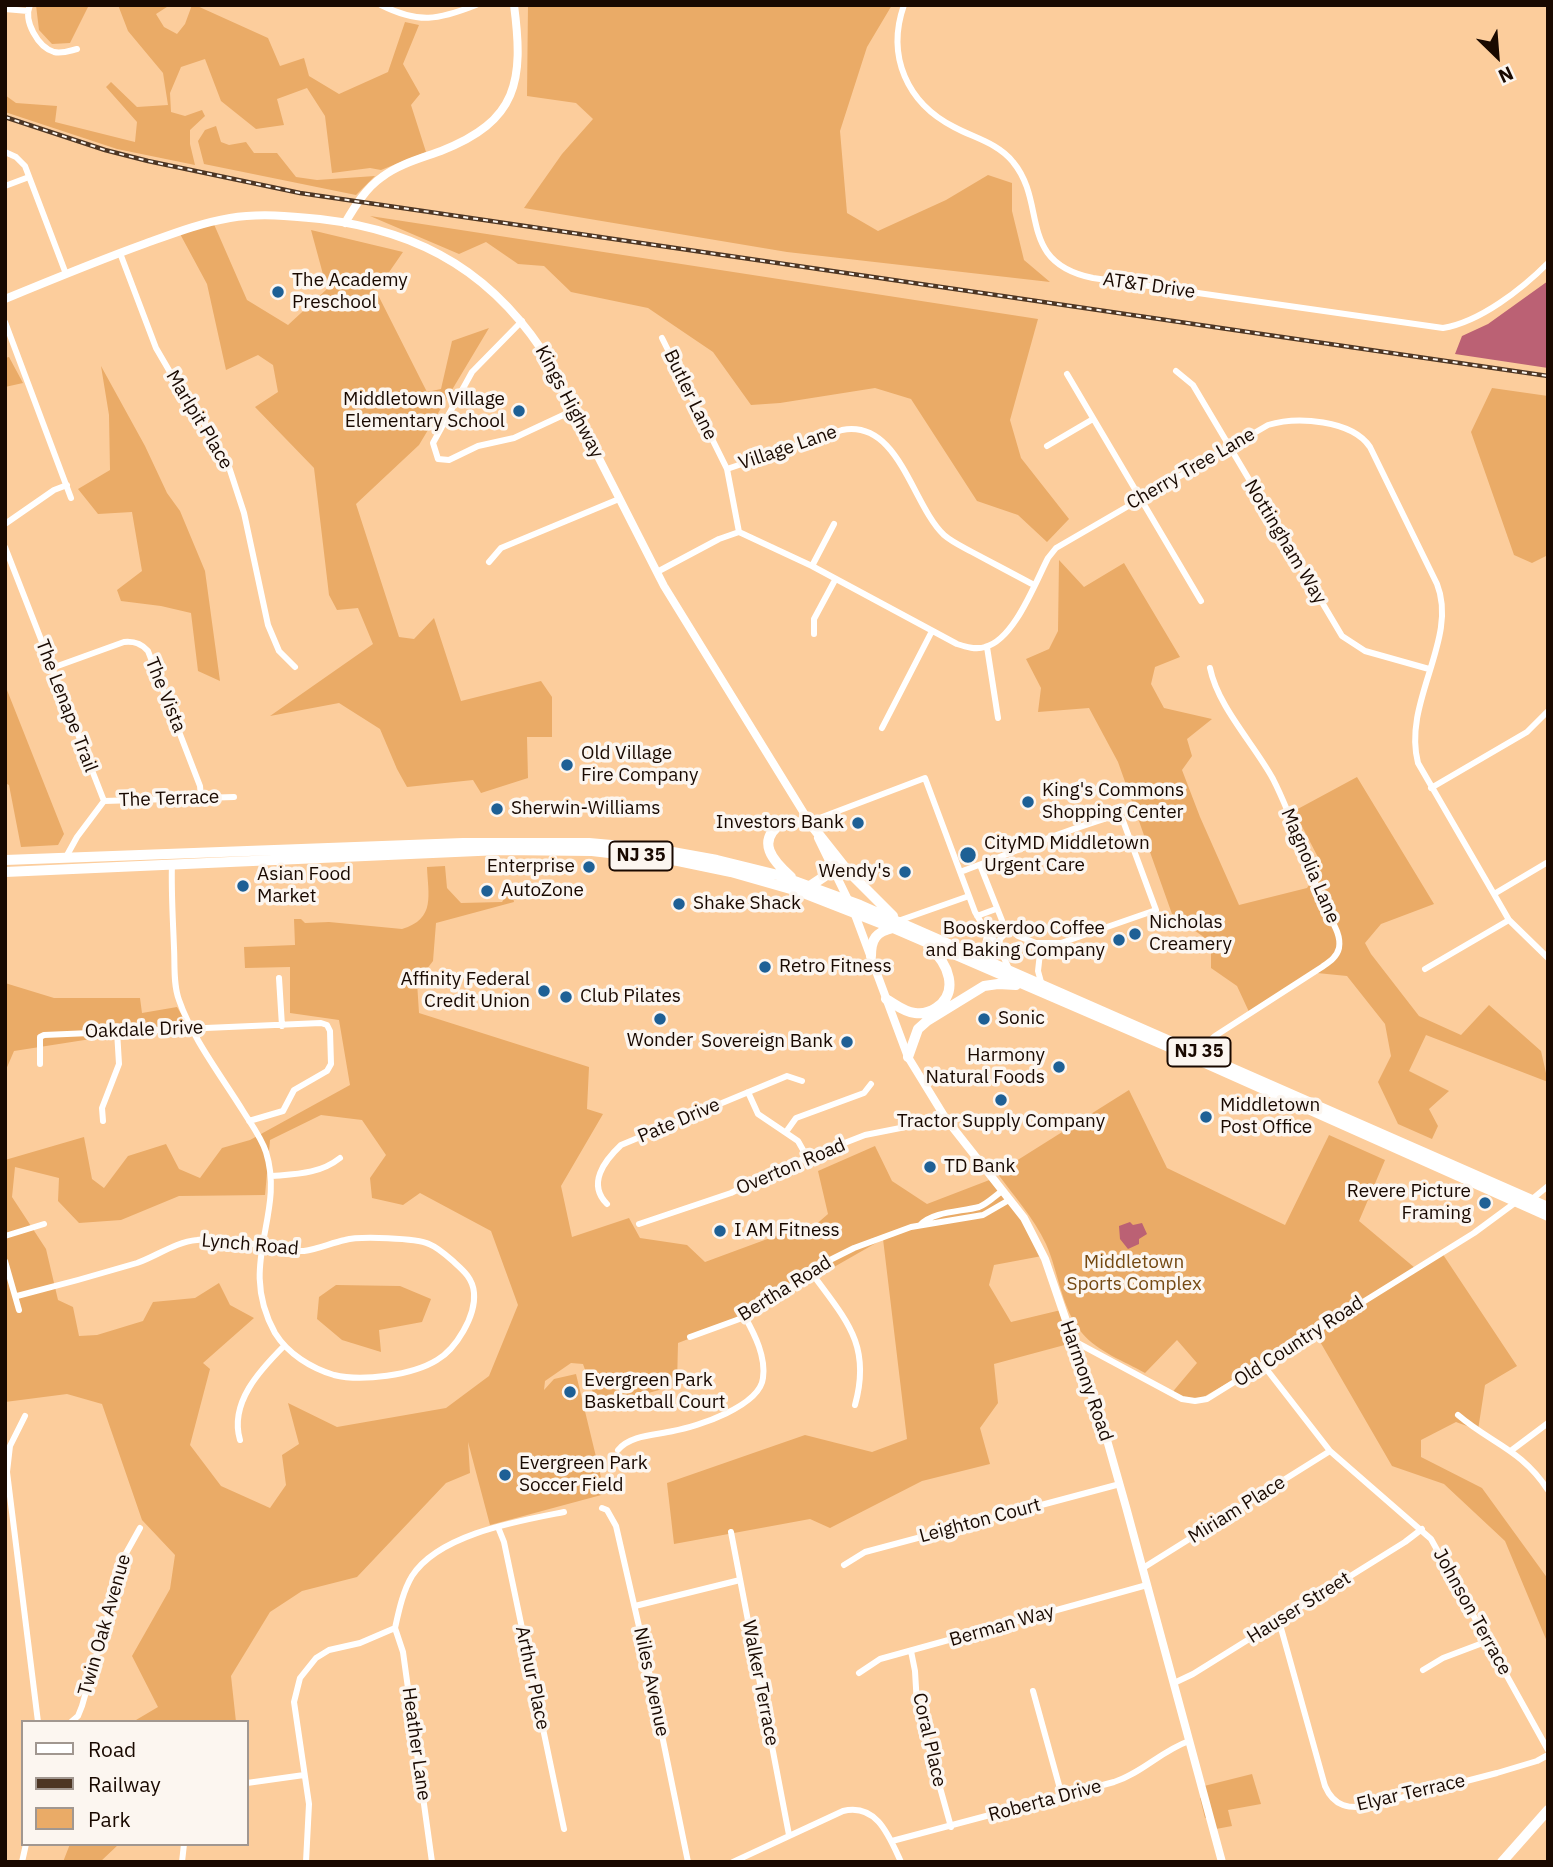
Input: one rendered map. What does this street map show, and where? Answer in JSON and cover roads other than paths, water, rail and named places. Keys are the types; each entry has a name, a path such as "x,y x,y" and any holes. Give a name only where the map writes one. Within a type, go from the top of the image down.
{"main road":[{"path":"795,881 774,862 768,841 773,830 782,823 809,822 895,925 875,937 871,945 871,956"},
{"name":"NJ 35","path":"5,860 463,843 565,842 639,847 692,855 795,881 848,900 923,941 1548,1216"},
{"name":"NJ 35","path":"5,872 500,850 601,852 678,861 731,872 801,892 968,951 1548,1207"},
{"path":"810,886 825,876 830,861"},
{"path":"886,999 914,1013 933,1010 943,1001 949,989 948,972 940,957 923,941"},
{"path":"908,1057 913,1041 923,1025 978,989 998,984 1029,987"},
{"path":"1502,1862 1548,1810"}],"street":[{"path":"381,5 404,16 426,19 443,17 476,5"},
{"path":"345,223 353,209 384,175 475,136 490,125 502,110 514,87 518,63 513,5"},
{"name":"AT&T Drive","path":"904,5 899,22 900,60 912,91 930,113 954,128 992,144 1014,162 1026,187 1042,244 1050,255 1069,271 1093,278 1443,328 1457,326 1478,316 1548,263"},
{"path":"5,9 29,8 36,37 45,48 56,53 76,49"},
{"path":"5,152 16,156 25,166 66,274"},
{"path":"5,186 29,177"},
{"name":"Kings Highway","path":"5,299 120,253 208,223 254,215 305,217 385,231 452,260 487,286 522,321 552,366 657,572 809,822 848,900"},
{"name":"Marlpit Place","path":"120,253 156,348 228,464 244,513 268,625 279,651 295,667"},
{"path":"522,321 472,372 433,443 438,459 449,460 478,446 514,438 574,410"},
{"path":"5,322 71,498"},
{"name":"Butler Lane","path":"662,338 727,469 739,532"},
{"name":"Nottingham Way","path":"1176,371 1193,385 1342,636 1365,651 1429,669"},
{"path":"1067,374 1201,601"},
{"path":"1047,446 1093,419"},
{"name":"Cherry Tree Lane","path":"987,647 1010,629 1056,548 1229,446 1260,428 1284,421 1303,421 1354,431 1370,447 1440,592 1443,609 1441,624 1415,721 1413,739 1418,763 1509,920 1548,958"},
{"name":"Village Lane","path":"727,469 842,430 859,428 868,431 880,439 892,453 945,536 1034,585"},
{"path":"5,524 54,490 67,485"},
{"path":"489,562 501,548 619,499"},
{"path":"812,566 834,524"},
{"path":"657,572 739,532 812,566 965,647 987,647 998,718"},
{"name":"The Lenape Trail","path":"5,547 104,801"},
{"path":"814,634 814,619 835,580"},
{"path":"882,728 932,631"},
{"name":"The Vista","path":"52,668 124,642 131,641 142,645 148,651 200,786 201,797"},
{"name":"Magnolia Lane","path":"1198,1052 1215,1036 1322,967 1335,956 1339,946 1337,932 1281,796 1220,696 1210,668"},
{"path":"1431,788 1527,732 1548,710"},
{"path":"809,822 925,778 977,916 999,947 1010,970"},
{"name":"The Terrace","path":"104,801 234,797"},
{"path":"66,858 104,801"},
{"path":"960,872 1116,815 1121,817 1156,910 1062,943 1041,944 1023,939 1009,930 996,909 980,865"},
{"path":"1494,894 1548,862"},
{"path":"172,863 175,982 180,1003 266,1152 272,1176 258,1273 260,1297 267,1319 284,1346 259,1373 245,1396 237,1418 240,1440"},
{"path":"895,925 969,896"},
{"name":"Harmony Road","path":"848,900 908,1057 946,1119 1038,1242 1120,1484 1222,1862"},
{"path":"977,916 996,909"},
{"path":"1425,969 1509,920"},
{"path":"999,947 1000,939 1009,930"},
{"path":"968,951 985,947 987,932"},
{"path":"1041,944 1038,971 1042,984"},
{"path":"279,978 279,1026"},
{"name":"Oakdale Drive","path":"40,1064 42,1035 327,1025 330,1031 331,1064 327,1071 294,1090 283,1111 249,1121"},
{"path":"103,1121 102,1108 119,1064 117,1031"},
{"name":"Pate Drive","path":"607,1204 600,1197 598,1178 610,1156 621,1145 787,1076 802,1080"},
{"path":"786,1132 796,1118 864,1093 870,1084"},
{"path":"748,1092 758,1114 798,1141 807,1157"},
{"name":"Overton Road","path":"639,1224 731,1193 807,1157 865,1135 946,1119"},
{"path":"272,1176 308,1172 326,1167 340,1158"},
{"path":"1531,1200 1548,1186"},
{"name":"Bertha Road","path":"920,1225 934,1217 979,1207 1002,1191"},
{"name":"Bertha Road","path":"690,1337 745,1317 811,1272 854,1248 920,1225 984,1215 1009,1200"},
{"name":"Old Country Road","path":"1072,1340 1189,1401 1210,1398 1474,1233 1516,1202"},
{"path":"5,1236 44,1224"},
{"name":"Lynch Road","path":"17,1296 138,1262 191,1240 214,1239 304,1251 353,1238 425,1242 438,1249 464,1271 474,1288 472,1308 459,1339 445,1355 423,1367 351,1378 321,1370 284,1346"},
{"path":"5,1261 19,1310"},
{"path":"811,1272 851,1331 859,1350 862,1377 855,1405"},
{"path":"618,1450 632,1440 680,1430 725,1415 757,1391 763,1376 760,1353 758,1341 745,1317"},
{"name":"Johnson Terrace","path":"1264,1366 1330,1451 1350,1471 1422,1528 1437,1547 1548,1753"},
{"path":"1458,1415 1533,1468 1548,1490"},
{"path":"25,1416 10,1446 7,1472 38,1720"},
{"path":"1511,1450 1548,1423"},
{"name":"Miriam Place","path":"1143,1568 1330,1451"},
{"name":"Leighton Court","path":"844,1565 865,1552 1120,1484"},
{"name":"Niles Avenue","path":"601,1508 607,1510 616,1526 688,1862"},
{"path":"306,1862 309,1812 294,1702 304,1671 316,1658 329,1650 360,1643 395,1628 409,1583 423,1563 444,1548 498,1527 564,1512"},
{"name":"Arthur Place","path":"498,1527 564,1829"},
{"name":"Twin Oak Avenue","path":"73,1720 82,1706 125,1555 140,1528"},
{"name":"Hauser Street","path":"1174,1683 1279,1621 1405,1542 1422,1528"},
{"name":"Walker Terrace","path":"731,1532 789,1835"},
{"path":"635,1606 740,1580"},
{"name":"Berman Way","path":"859,1673 876,1661 1147,1585"},
{"name":"Elyar Terrace","path":"1279,1621 1325,1786 1337,1804 1352,1808 1370,1806 1497,1773 1537,1761 1548,1753"},
{"name":"Heather Lane","path":"395,1628 405,1664 432,1862"},
{"path":"1423,1670 1443,1658 1488,1641"},
{"name":"Coral Place","path":"911,1651 917,1705 951,1827"},
{"path":"1033,1691 1062,1796"},
{"name":"Roberta Drive","path":"892,1841 1122,1780 1168,1749 1189,1741"},
{"path":"248,1783 304,1775"},
{"path":"733,1862 843,1811 857,1810 869,1813 879,1820 901,1862"}],"railway":[{"path":"5,117 105,150 300,193 1548,376"}],"place":[{"name":"The Academy Preschool","path":"278,292"},
{"name":"Middletown Village Elementary School","path":"519,411"},
{"name":"Old Village Fire Company","path":"567,765"},
{"name":"King's Commons Shopping Center","path":"1028,802"},
{"name":"Sherwin-Williams","path":"497,809"},
{"name":"Investors Bank","path":"858,823"},
{"name":"CityMD Middletown Urgent Care","path":"968,855"},
{"name":"Enterprise","path":"589,867"},
{"name":"Wendy's","path":"905,872"},
{"name":"Asian Food Market","path":"243,886"},
{"name":"AutoZone","path":"487,891"},
{"name":"Shake Shack","path":"679,904"},
{"name":"Nicholas Creamery","path":"1135,934"},
{"name":"Booskerdoo Coffee and Baking Company","path":"1119,940"},
{"name":"Retro Fitness","path":"765,967"},
{"name":"Affinity Federal Credit Union","path":"544,991"},
{"name":"Club Pilates","path":"566,997"},
{"name":"Wonder","path":"660,1019"},
{"name":"Sonic","path":"984,1019"},
{"name":"Sovereign Bank","path":"847,1042"},
{"name":"Harmony Natural Foods","path":"1059,1067"},
{"name":"Tractor Supply Company","path":"1001,1100"},
{"name":"Middletown Post Office","path":"1206,1117"},
{"name":"TD Bank","path":"930,1167"},
{"name":"Revere Picture Framing","path":"1485,1203"},
{"name":"I AM Fitness","path":"720,1231"},
{"name":"Evergreen Park Basketball Court","path":"570,1392"},
{"name":"Evergreen Park Soccer Field","path":"505,1475"}],"park label":[{"name":"Middletown Sports Complex","path":"1134,1274"}]}
